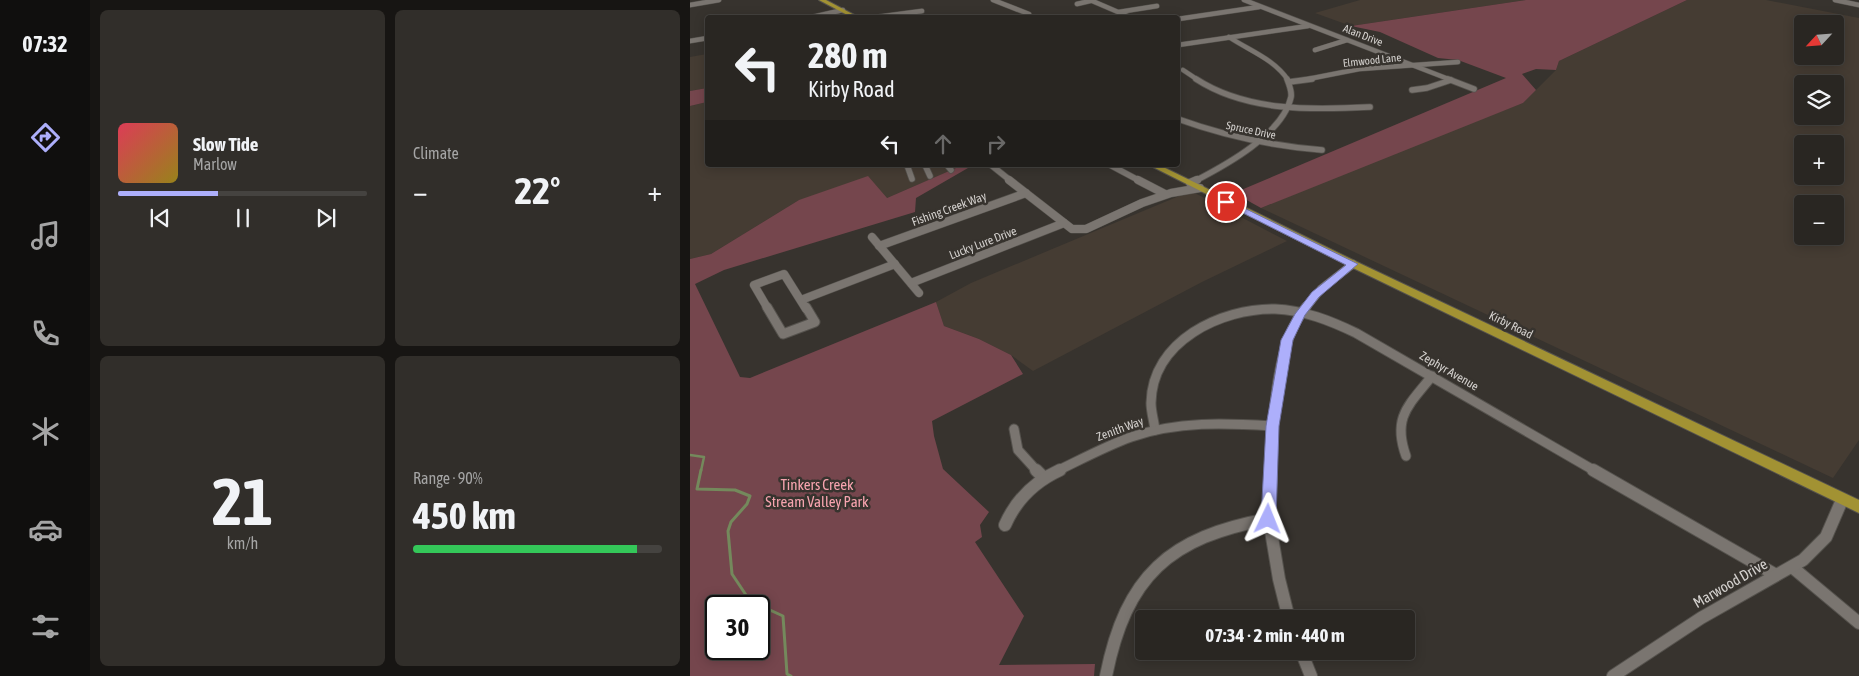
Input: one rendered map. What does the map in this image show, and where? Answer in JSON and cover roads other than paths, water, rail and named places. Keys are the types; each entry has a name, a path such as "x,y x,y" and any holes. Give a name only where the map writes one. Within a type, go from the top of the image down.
{"main road":[{"path":"822,0 852,15"},
{"name":"Kirby Road","path":"1156,167 1353,264 1859,507"}],"street":[{"path":"690,5 719,0"},
{"path":"993,0 1029,14"},
{"path":"1077,4 1092,0 1126,15"},
{"name":"Alan Drive","path":"1244,0 1474,89"},
{"path":"1835,0 1859,5"},
{"path":"1119,12 1157,6"},
{"path":"1180,19 1261,6"},
{"path":"821,15 843,10"},
{"path":"891,15 922,11"},
{"path":"1180,44 1311,25"},
{"path":"1114,167 1165,194 1191,184 1230,162 1256,142 1279,120 1289,107 1291,92 1289,82 1281,71 1270,62 1229,37"},
{"path":"690,41 705,38"},
{"path":"1315,50 1348,40"},
{"name":"Elmwood Lane","path":"1289,82 1359,69 1458,62"},
{"path":"1183,70 1208,86 1257,103 1330,109 1370,107"},
{"path":"1412,90 1427,88 1451,80"},
{"name":"Spruce Drive","path":"1180,120 1212,131 1256,142 1284,147 1322,150"},
{"path":"908,167 912,179"},
{"path":"926,167 930,176"},
{"path":"994,167 1072,229 1086,229 1191,184"},
{"name":"Fishing Creek Way","path":"879,246 1026,193"},
{"name":"Lucky Lure Drive","path":"911,283 1064,223"},
{"path":"872,237 919,293"},
{"path":"801,300 895,264"},
{"path":"1287,610 1278,579 1268,519 1273,426 1285,348 1289,333 1300,314 1321,289 1353,264"},
{"path":"784,274 801,300 815,322 783,334 754,285 784,274"},
{"name":"Zephyr Avenue","path":"1155,430 1151,411 1155,377 1164,358 1183,338 1209,322 1239,313 1268,309 1322,318 1343,327 1432,376 1776,575"},
{"path":"1406,456 1400,437 1401,425 1411,404 1432,376"},
{"name":"Zenith Way","path":"1005,525 1015,507 1044,478 1099,450 1155,430 1202,424 1273,426"},
{"path":"1014,429 1018,450 1044,478"},
{"name":"Marwood Drive","path":"1614,676 1701,618 1792,567 1812,553 1826,538 1842,500"},
{"path":"1106,676 1112,646 1122,617 1138,589 1164,560 1186,545 1217,530 1268,519"},
{"path":"1792,567 1859,623"},
{"path":"1305,660 1311,676"}],"waterway":[{"path":"690,455 704,457 701,471"},
{"path":"701,470 697,489 735,490 750,496 747,504 731,522 728,531 732,574 750,601 783,616 787,674 791,676"}],"park label":[{"name":"Tinkers Creek Stream Valley Park","path":"817,492"}]}
